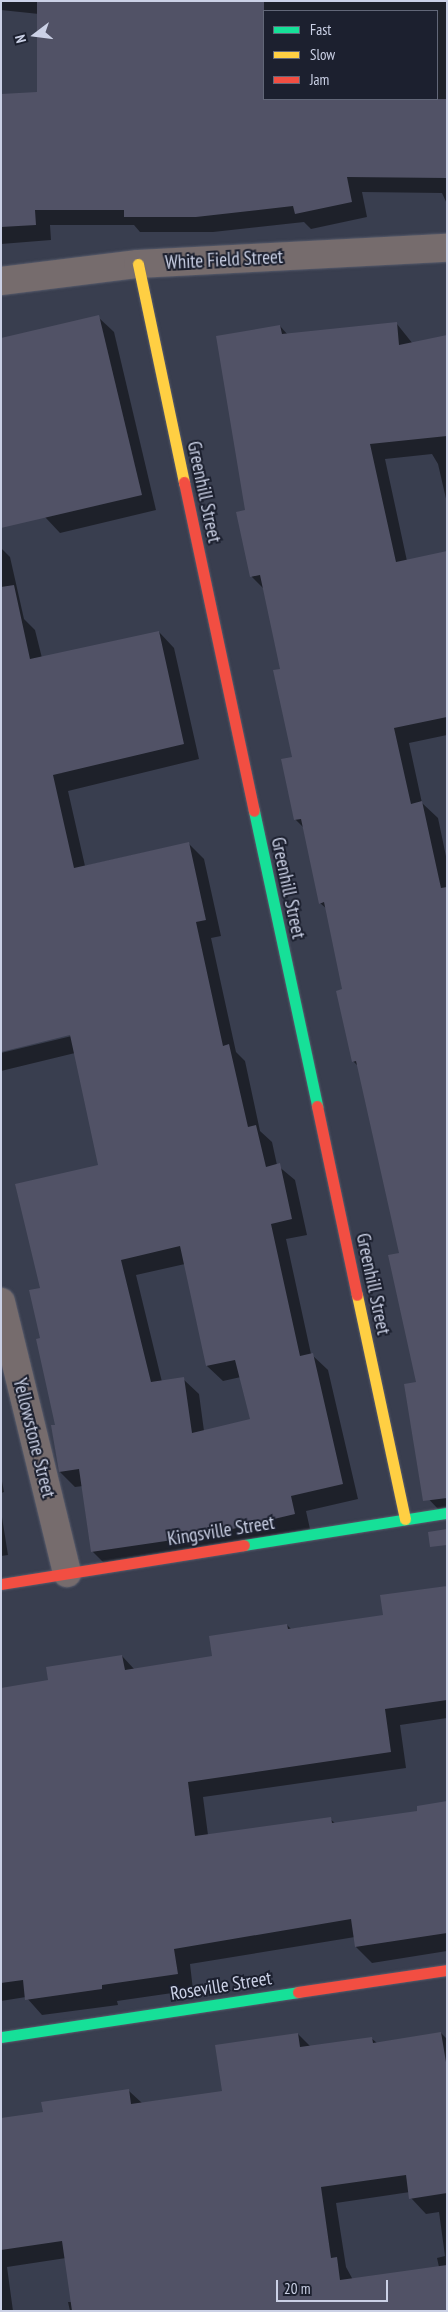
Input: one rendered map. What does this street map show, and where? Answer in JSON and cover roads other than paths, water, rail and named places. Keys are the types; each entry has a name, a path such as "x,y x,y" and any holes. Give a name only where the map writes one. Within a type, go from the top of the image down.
{"street":[{"name":"White Field Street","path":"1,281 138,264 447,248"},
{"name":"Greenhill Street","path":"138,264 405,1519"},
{"name":"Yellowstone Street","path":"1,1302 67,1573"},
{"name":"Kingsville Street","path":"1,1584 447,1513"},
{"name":"Roseville Street","path":"1,2037 447,1970"}]}
